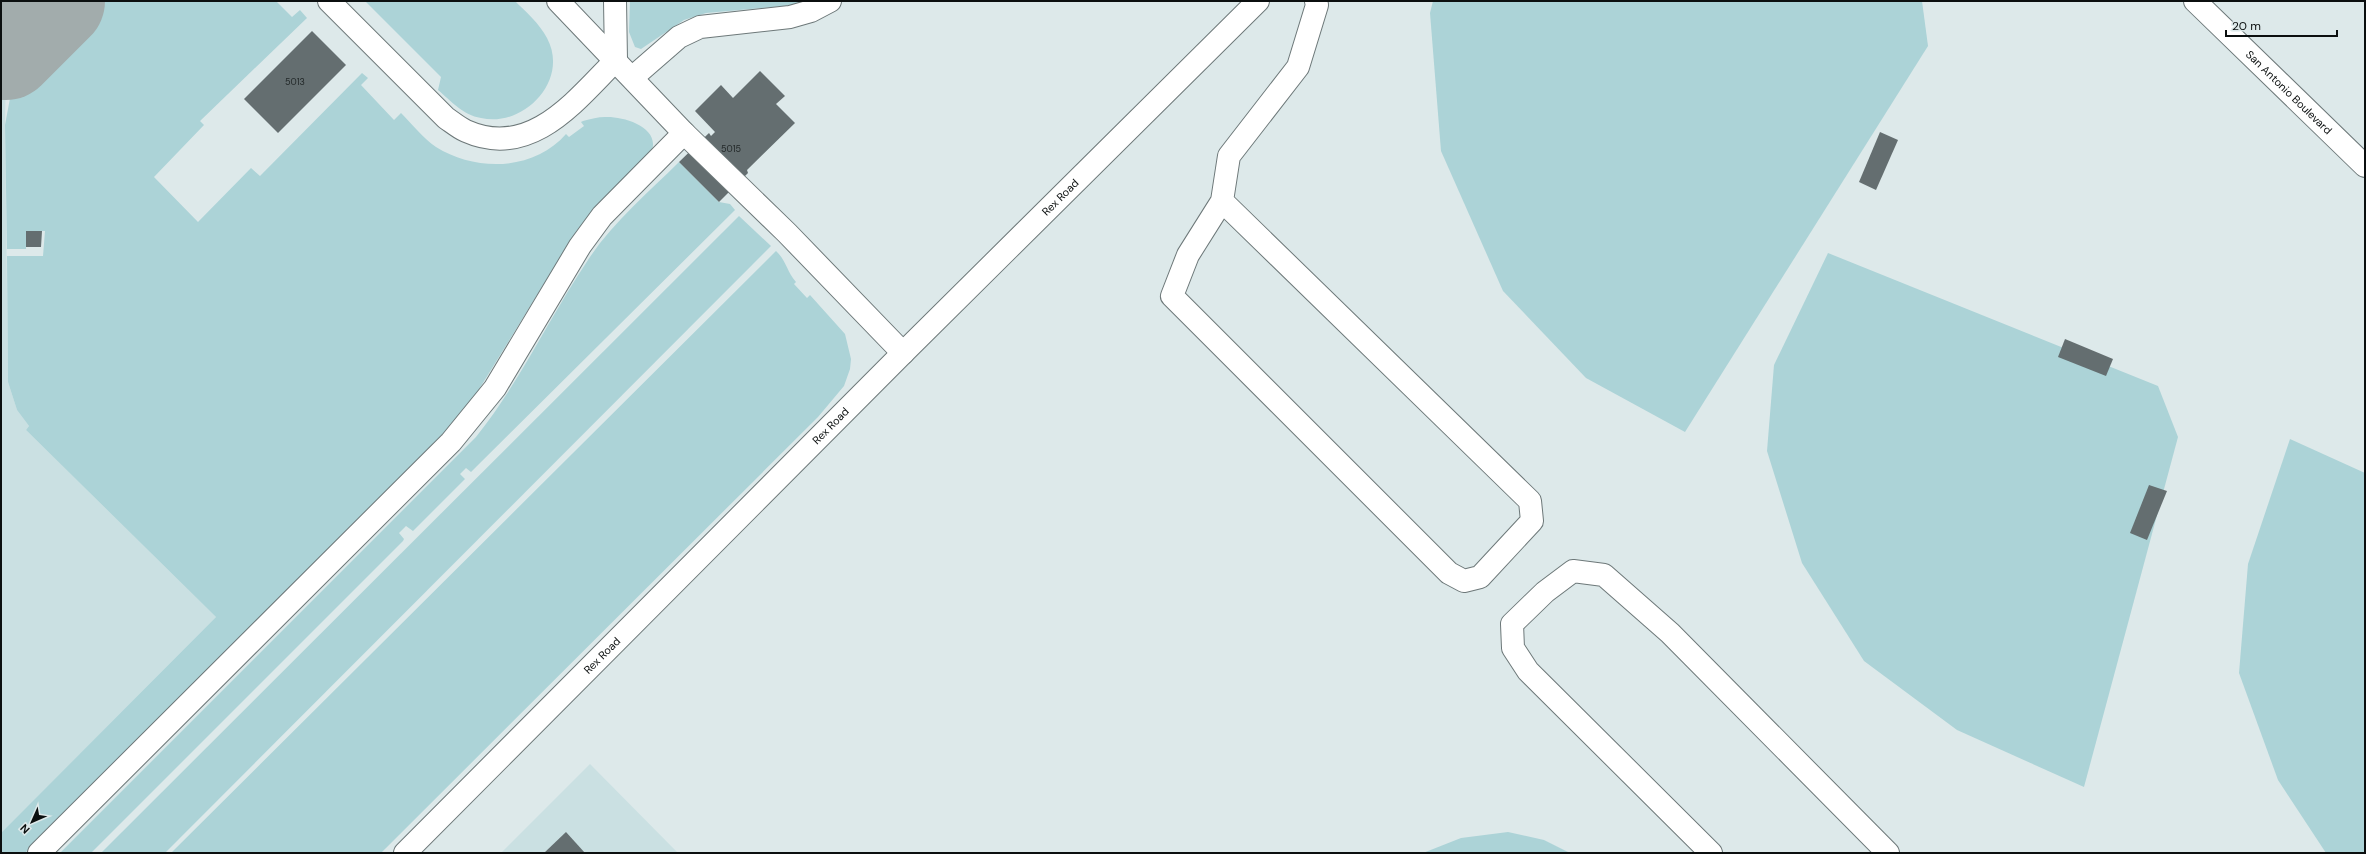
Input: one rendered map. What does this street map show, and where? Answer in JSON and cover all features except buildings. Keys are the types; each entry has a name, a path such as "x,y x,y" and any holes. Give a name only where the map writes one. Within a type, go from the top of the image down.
{"street":[{"path":"329,1 446,118 466,131 494,138 514,137 538,130 563,113 616,60 615,1"},
{"path":"558,1 633,77 684,133 787,233 903,353"},
{"path":"633,77 679,37 700,27 790,17 811,11 830,1"},
{"name":"Rex Road","path":"405,853 576,684 903,353 1258,1"},
{"path":"1222,201 1530,501 1532,521 1480,577 1464,581 1449,573 1172,296 1188,255 1222,201 1230,156 1298,67 1317,6 1316,1"},
{"name":"San Antonio Boulevard","path":"2195,1 2365,166"},
{"path":"39,853 451,442 495,388 580,246 602,216 684,133"},
{"path":"1711,853 1528,671 1513,648 1512,624 1545,592 1573,572 1604,575 1670,633 1888,853"}],"shaded area":[{"path":"1,1 7,1 5,125 8,382 17,410 29,426 26,430 216,617 1,833"},
{"path":"94,1 276,1 292,17 300,10 307,18 200,121 204,125 154,177 198,222 251,168 260,176 362,73 368,78 361,85 394,120 401,113 436,147 469,161 486,164 504,164 521,161 538,155 553,146 566,134 569,137 584,126 581,122 602,117 627,120 642,127 652,138 653,147 646,160 577,230 473,399 434,444 25,853 1,853 1,833 216,617 26,430 29,426 17,410 8,382 7,256 43,256 45,231 26,231 26,249 7,249 5,125 11,93 14,85 32,64"},
{"path":"365,1 515,1 536,23 547,38 552,54 552,70 547,85 538,98 526,108 512,116 497,119 481,118 469,114 463,111 438,90 441,77"},
{"path":"630,1 808,1 794,5 706,13 684,20 641,49 635,47 629,32"},
{"path":"1433,1 1922,1 1928,46 1685,432 1586,378 1503,291 1441,151 1430,13"},
{"path":"679,162 719,202 730,204 735,210 471,472 466,468 460,474 465,479 413,531 406,526 399,533 404,539 403,541 91,853 60,853 476,437 507,394 574,282 598,246 619,221"},
{"path":"739,216 771,246 165,853 101,853"},
{"path":"776,251 782,258 796,282 794,284 807,298 810,295 845,334 851,359 850,369 844,386 818,417 381,853 171,853"},
{"path":"1828,253 2158,386 2178,437 2084,787 1957,730 1864,661 1802,563 1767,451 1774,365"},
{"path":"2290,439 2365,473 2365,853 2326,853 2278,780 2239,673 2248,564"},
{"path":"590,764 678,853 501,853"},
{"path":"1508,832 1544,840 1570,853 1423,853 1461,838"}],"taxiway":[{"path":"6,50 55,1"}]}
